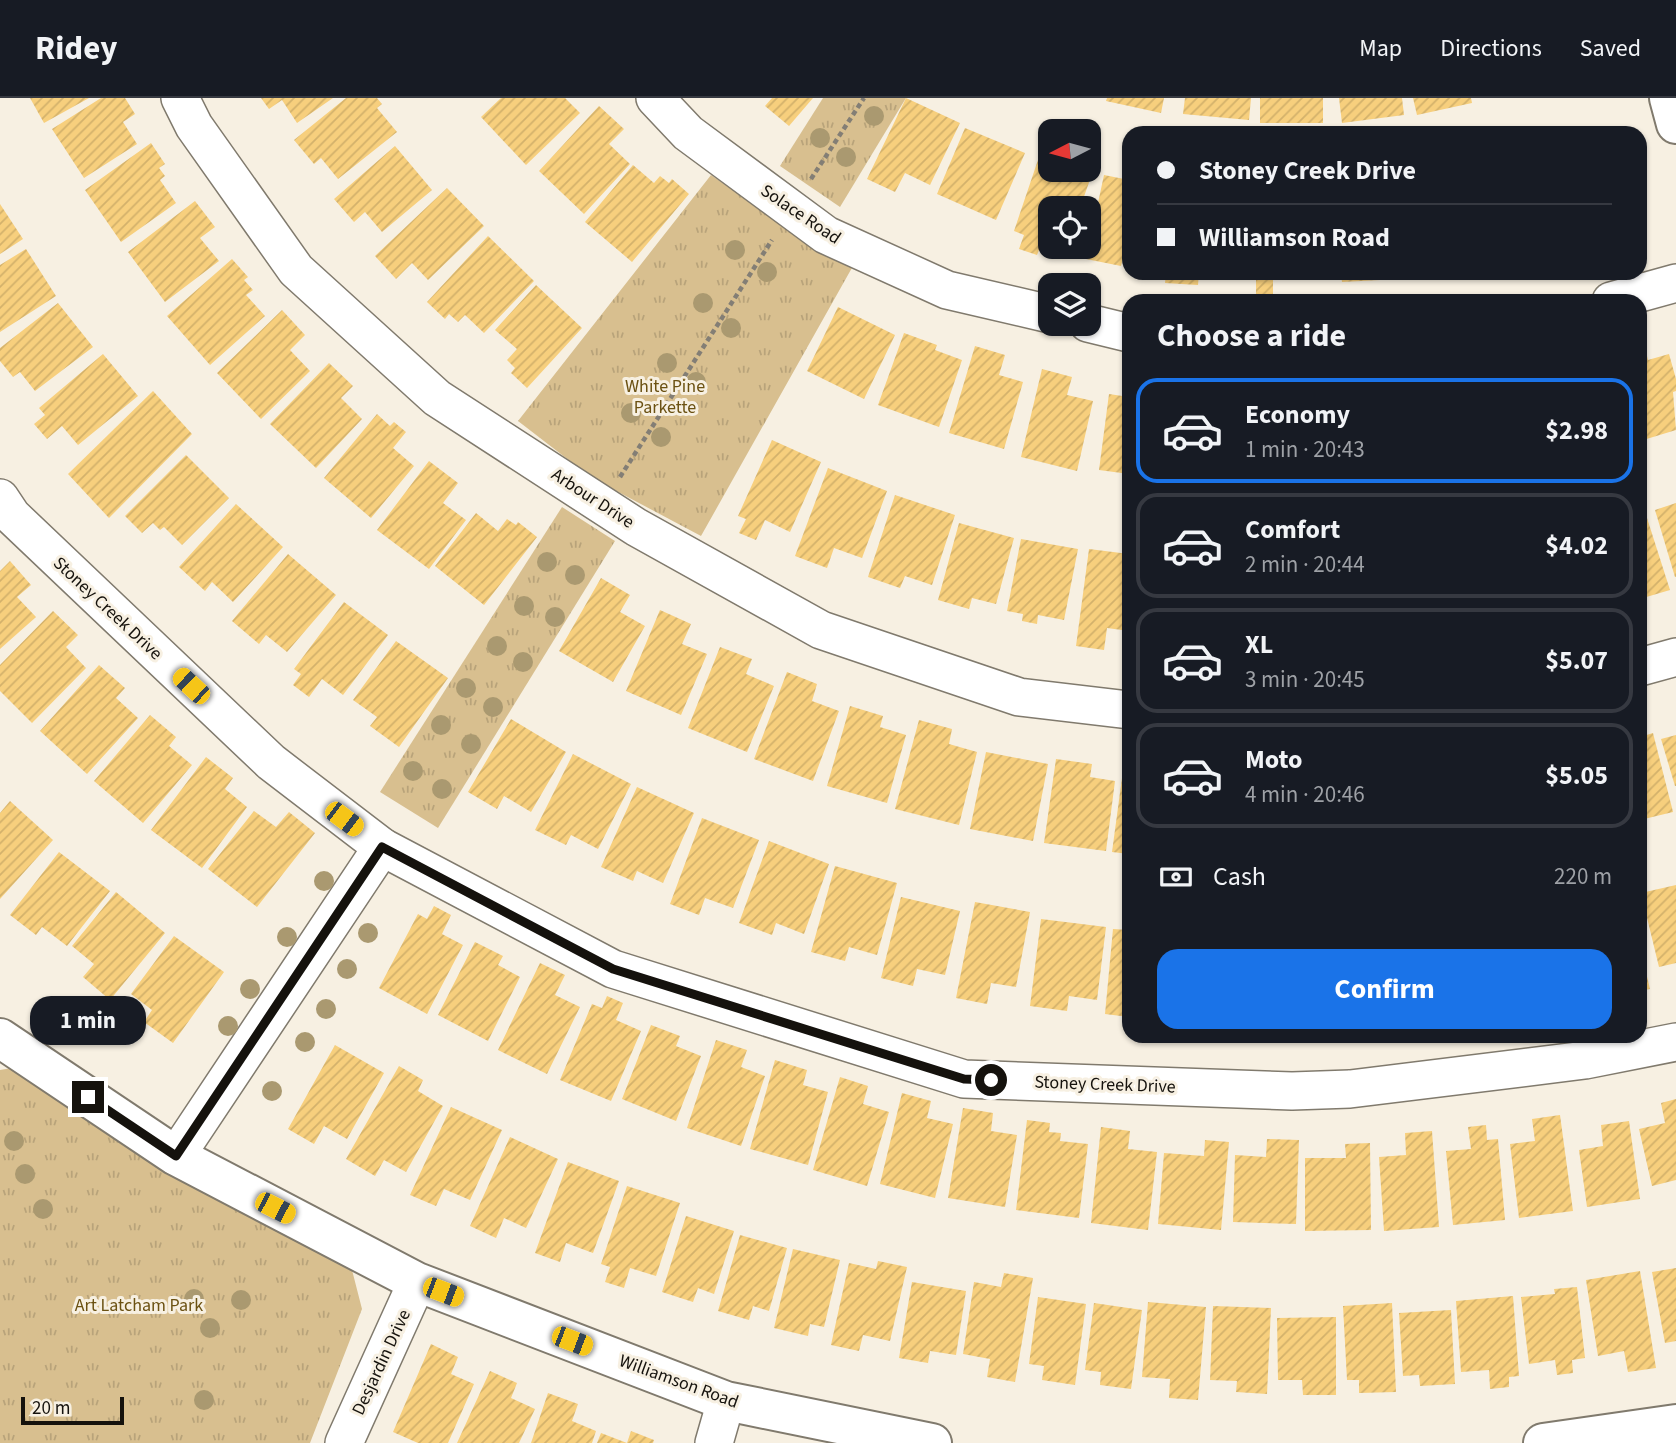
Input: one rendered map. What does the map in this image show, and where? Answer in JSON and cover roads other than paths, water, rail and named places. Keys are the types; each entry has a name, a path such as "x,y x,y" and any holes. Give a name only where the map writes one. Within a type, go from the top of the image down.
{"street":[{"name":"Arbour Drive","path":"180,98 194,126 296,270 437,398 636,527 821,629 1019,697 1122,709"},
{"name":"Solace Road","path":"655,98 688,132 826,235 947,289 1038,311"},
{"path":"1669,98 1676,124"},
{"path":"1636,294 1676,283"},
{"path":"1101,326 1122,330"},
{"name":"Stoney Creek Drive","path":"0,498 12,516 271,762 382,847 613,969 964,1079 1292,1091 1344,1089 1585,1060 1676,1042"},
{"path":"1647,665 1676,657"},
{"path":"176,1156 382,847"},
{"name":"Williamson Road","path":"0,1038 176,1156 417,1282 726,1401 932,1443"},
{"name":"Desjardin Drive","path":"344,1443 417,1282"},
{"path":"713,1443 726,1401"},
{"path":"1543,1443 1676,1424"}],"park label":[{"name":"White Pine Parkette","path":"665,396"},
{"name":"Art Latcham Park","path":"139,1305"}]}
